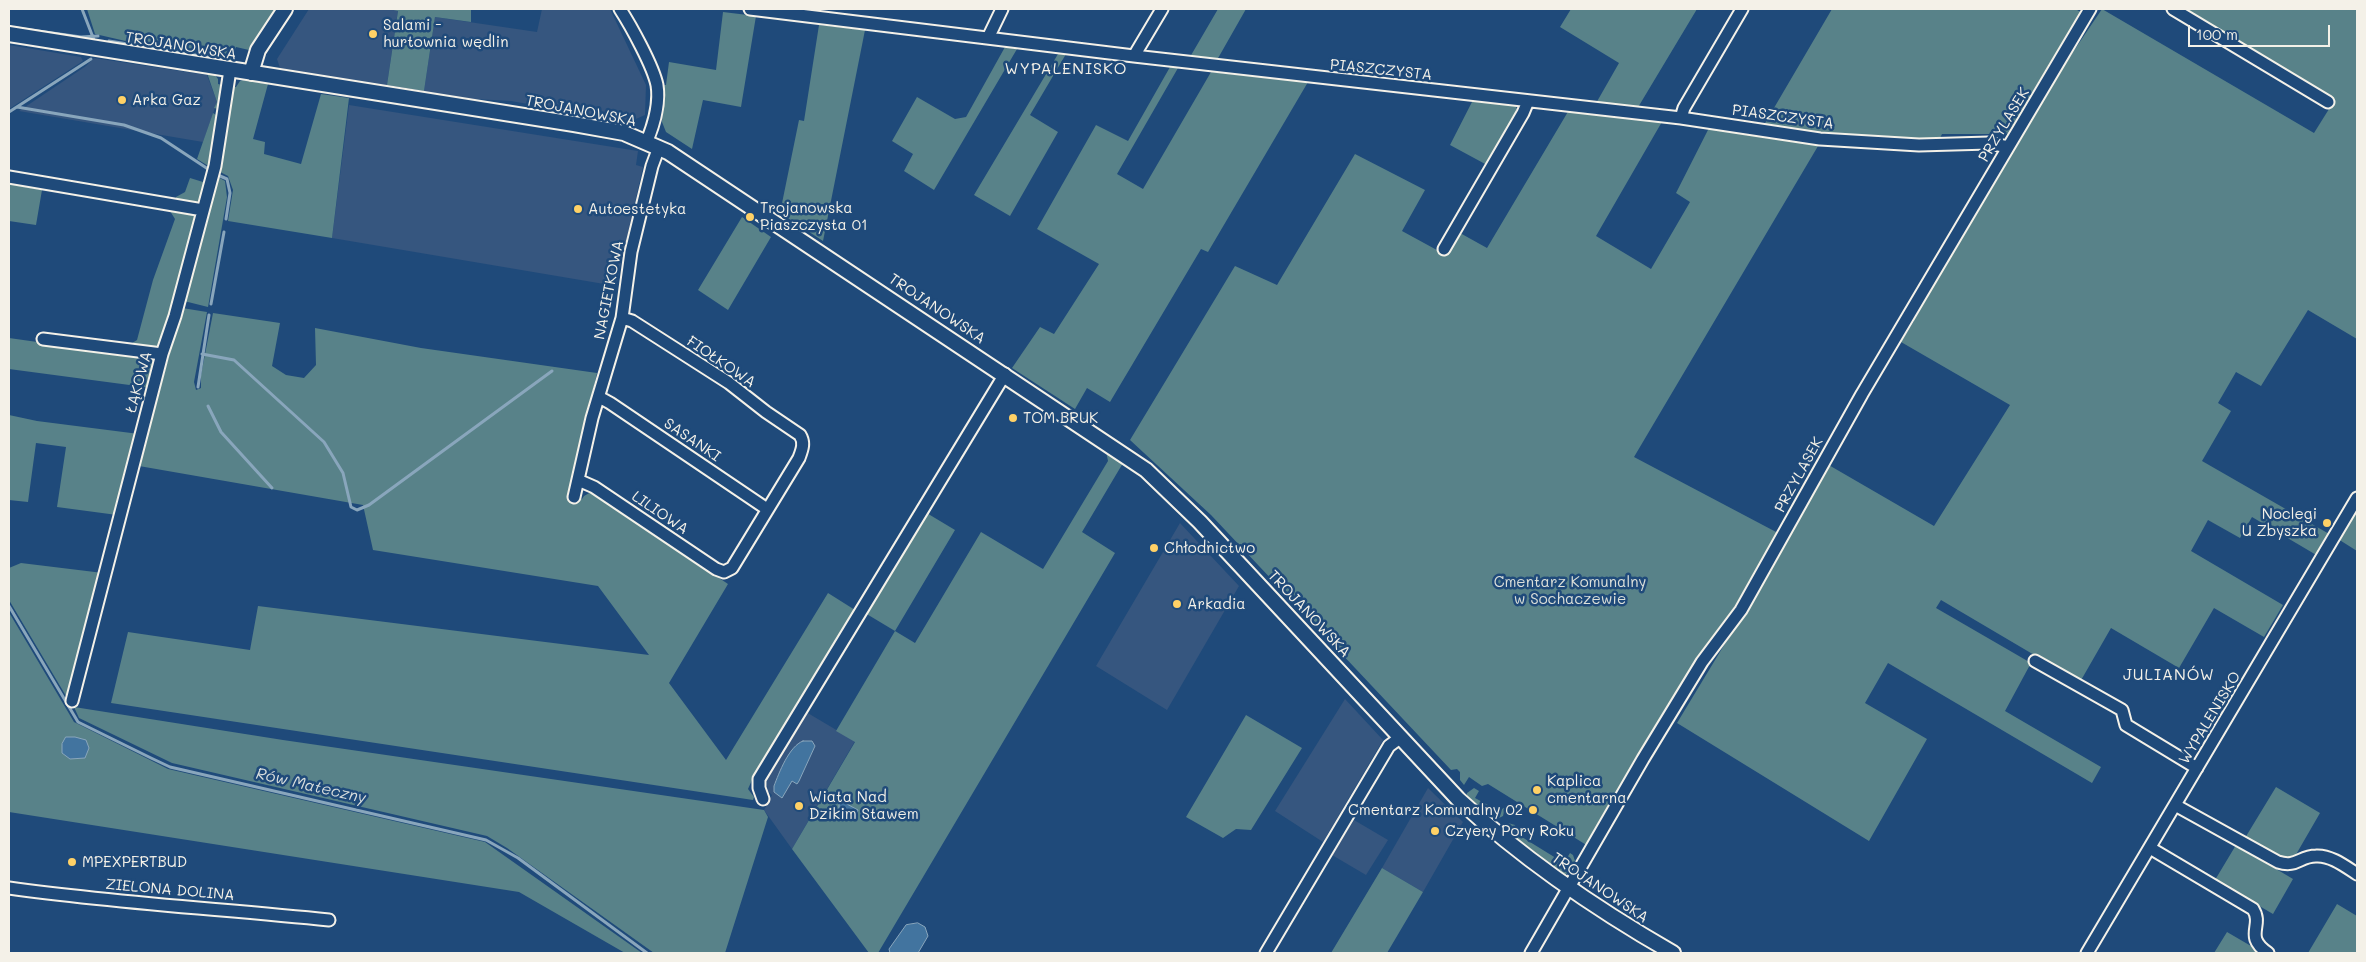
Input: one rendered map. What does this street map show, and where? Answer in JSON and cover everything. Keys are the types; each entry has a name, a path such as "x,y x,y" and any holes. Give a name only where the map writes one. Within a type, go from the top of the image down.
{"street":[{"path":"251,73 258,50 285,9"},
{"name":"PIASZCZYSTA","path":"750,9 798,12 1134,56 1680,118 1820,138 1919,145 1989,143 2008,147"},
{"path":"988,38 1002,9"},
{"path":"1134,56 1162,9"},
{"path":"1680,118 1742,9"},
{"name":"PRZYLASEK","path":"1532,953 1642,759 1702,662 1741,610 1862,394 2090,9"},
{"path":"2173,9 2328,102"},
{"path":"622,10 653,73 657,86 653,144"},
{"name":"TROJANOWSKA","path":"9,34 574,124 624,134 653,144 706,176 1146,470 1174,495 1458,799 1496,834 1569,888 1673,953"},
{"name":"ŁĄKOWA","path":"72,701 162,354 175,316 215,166 230,70"},
{"path":"1444,248 1528,102"},
{"name":"NAGIETKOWA","path":"574,497 622,318 631,252 652,166 653,144"},
{"path":"9,177 203,210"},
{"name":"FIOŁKOWA","path":"622,318 632,322 729,383 766,412 800,435 803,440 799,458 768,509"},
{"path":"43,339 162,354"},
{"path":"763,799 759,788 759,779 1004,374"},
{"name":"SASANKI","path":"599,398 610,403 768,509"},
{"name":"LILIOWA","path":"578,480 594,487 716,569 724,572 732,568 768,509"},
{"name":"WYPALENISKO","path":"2087,953 2357,498"},
{"path":"2035,661 2122,710 2126,725 2197,768"},
{"path":"1266,953 1389,746 1401,737"},
{"path":"2175,805 2278,862 2287,865 2295,864 2304,858 2317,855 2334,860 2357,874"},
{"path":"2150,848 2253,909 2256,914 2254,929 2256,940 2268,953"},
{"name":"ZIELONA DOLINA","path":"9,888 77,897 329,920"}],"shaded area":[{"path":"309,9 398,10 387,85 280,68 277,59"},
{"path":"542,9 610,9 646,85 645,115 629,122 511,101 474,99 424,91 435,17 537,32"},
{"path":"9,45 81,57 83,61 9,109"},
{"path":"94,58 207,75 217,102 203,142 19,111 86,66"},
{"path":"349,105 638,151 636,165 643,167 616,286 332,238"},
{"path":"1180,523 1239,586 1167,710 1096,666"},
{"path":"1345,699 1383,740 1323,842 1275,811"},
{"path":"806,712 855,741 792,849 764,810 772,795 768,791 766,779"},
{"path":"66,737 86,740 89,748 85,758 70,759 62,753 62,744"},
{"path":"803,741 812,741 815,746 799,781 797,784 792,781 782,798 774,792 774,786 789,754 793,748"},
{"path":"1428,788 1463,822 1423,892 1382,868"},
{"path":"843,802 858,810 855,819 850,820 839,815 839,805"},
{"path":"1354,820 1388,840 1366,875 1332,855"},
{"path":"918,923 925,927 928,936 918,953 890,953 889,949 906,925"}],"green space":[{"path":"87,9 278,9 249,50 236,47 234,54 236,62 222,61 222,56 143,45 95,34"},
{"path":"389,9 471,9 471,22 435,17 424,91 387,85 398,11"},
{"path":"1218,9 1246,9 1217,60 1190,57"},
{"path":"1571,9 1697,9 1637,109 1595,105 1619,63 1560,27"},
{"path":"1832,9 2075,9 2081,12 2007,134 1942,134 1938,142 1848,137 1764,125"},
{"path":"2102,9 2314,133 2334,101 2180,9 2357,9 2357,339 2308,310 2261,386 2236,372 2218,403 2231,411 2202,461 2331,535 2318,556 2252,517 2240,538 2208,520 2191,551 2283,605 2264,637 2214,608 2179,668 2111,628 2080,682 1941,600 1936,608 2031,663 2005,711 2101,767 2092,783 1888,663 1865,703 1927,739 1869,841 1677,723 1735,627 1827,464 1934,526 2010,405 1901,342 1914,321 1911,319 2040,101"},
{"path":"723,12 756,16 741,107 703,100 692,149 666,132 662,122 664,85 666,85 669,62 716,70"},
{"path":"819,25 865,30 823,241 780,213 799,120 804,121"},
{"path":"1005,47 1017,49 934,190 904,171 913,154 892,141 917,97 955,119 966,117"},
{"path":"1058,54 1066,54 1030,115 1058,132 1010,216 974,195"},
{"path":"1170,67 1178,68 1117,174 1143,189 1211,72 1308,82 1208,252 1201,249 1110,402 1087,388 1075,409 1012,368 1040,327 1054,334 1099,264 1037,229 1096,125 1128,141"},
{"path":"207,73 215,75 218,79 218,84 222,85 218,109 214,108 217,102"},
{"path":"243,80 268,84 253,139 265,142 264,154 301,164 321,94 349,98 332,238 228,221 233,190 228,176 220,172 232,87 236,87"},
{"path":"1473,100 1516,106 1517,113 1487,165 1450,145"},
{"name":"Cmentarz Komunalny w Sochaczewie","path":"1569,110 1663,120 1596,236 1651,269 1690,202 1676,193 1710,126 1821,141 1634,457 1778,533 1716,638 1663,714 1594,830 1588,846 1488,784 1482,786 1469,777 1464,785 1460,780 1460,772 1457,769 1451,770 1211,515 1130,440 1235,266 1277,285 1355,154 1425,190 1402,231 1446,255 1460,233 1487,248"},
{"path":"213,113 216,115 210,167 197,159"},
{"path":"218,177 225,181 227,197 208,307 184,301"},
{"path":"190,178 203,182 205,185 201,198 196,203 175,203 176,197 185,192"},
{"path":"9,184 42,190 36,225 9,221"},
{"path":"170,208 192,212 197,221 163,344 157,350 126,347 137,340 153,280 175,219"},
{"path":"742,217 771,237 728,310 698,290"},
{"path":"182,308 207,312 194,382 196,390 201,388 201,375 213,313 280,323 272,366 286,375 304,378 316,365 315,328 421,348 597,373 569,496 582,499 591,492 728,584 669,683 726,760 828,593 855,610 752,780 748,789 754,797 753,800 111,703 128,632 250,650 258,606 649,655 598,586 373,550 363,505 139,466"},
{"path":"9,338 158,359 152,388 9,369"},
{"path":"9,415 37,421 139,434 117,515 57,507 66,447 36,443 28,502 9,500"},
{"path":"1106,451 1123,463 1082,532 1115,553 878,953 869,953 792,849 855,742 836,731 895,631 915,643 981,532 1043,569 1108,461"},
{"path":"2357,505 2357,551 2338,539"},
{"path":"925,512 955,530 895,631 865,613"},
{"path":"21,563 103,573 69,701 9,600 9,568"},
{"path":"10,614 74,722 168,769 485,842 642,953 625,953 519,892 9,812"},
{"path":"74,707 283,740 764,810 768,817 725,953 654,953 507,848 487,836 172,763 79,718"},
{"path":"1246,715 1302,748 1251,830 1236,829 1223,838 1186,817"},
{"path":"2276,787 2320,813 2294,858 2284,860 2245,838"},
{"path":"1474,788 1479,791 1475,798 1499,811 1505,807 1503,816 1493,821 1466,800 1467,793"},
{"path":"1508,823 1515,825 1517,834 1564,863 1570,853 1573,855 1575,861 1568,873 1564,875 1559,872 1505,834 1504,830"},
{"path":"2236,845 2293,879 2273,914 2215,880"},
{"path":"1382,868 1423,892 1387,953 1331,953"},
{"path":"2337,904 2357,916 2357,953 2308,953"},
{"path":"2227,932 2263,953 2214,953"}],"waterway":[{"name":"Rów Mateczny","path":"82,9 94,40"},
{"path":"9,27 81,37 98,36"},
{"path":"109,41 220,59"},
{"name":"Rów Mateczny","path":"9,112 91,59"},
{"path":"17,107 124,125 161,138 208,169"},
{"path":"220,176 227,179 230,193 226,219"},
{"path":"211,304 224,232"},
{"path":"198,387 209,315"},
{"path":"202,354 234,360 324,442 343,473 351,507 357,510 369,505 552,371"},
{"path":"208,406 221,432 272,488"},
{"name":"Rów Mateczny","path":"9,606 78,722 170,767 486,840 518,858 647,953"}],"place":[{"name":"Salami - hurtownia wędlin","path":"373,34"},
{"name":"Arka Gaz","path":"122,100"},
{"name":"Autoestetyka","path":"578,209"},
{"name":"Trojanowska Piaszczysta 01","path":"750,217"},
{"name":"TOM BRUK","path":"1013,418"},
{"name":"Noclegi U Zbyszka","path":"2327,523"},
{"name":"Chłodnictwo","path":"1154,548"},
{"name":"Arkadia","path":"1177,604"},
{"name":"Kaplica cmentarna","path":"1537,790"},
{"name":"Wiata Nad Dzikim Stawem","path":"799,806"},
{"name":"Cmentarz Komunalny 02","path":"1533,810"},
{"name":"Czyery Pory Roku","path":"1435,831"},
{"name":"MPEXPERTBUD","path":"72,862"}],"district":[{"name":"WYPALENISKO","path":"1066,69"},
{"name":"JULIANÓW","path":"2169,675"}]}
